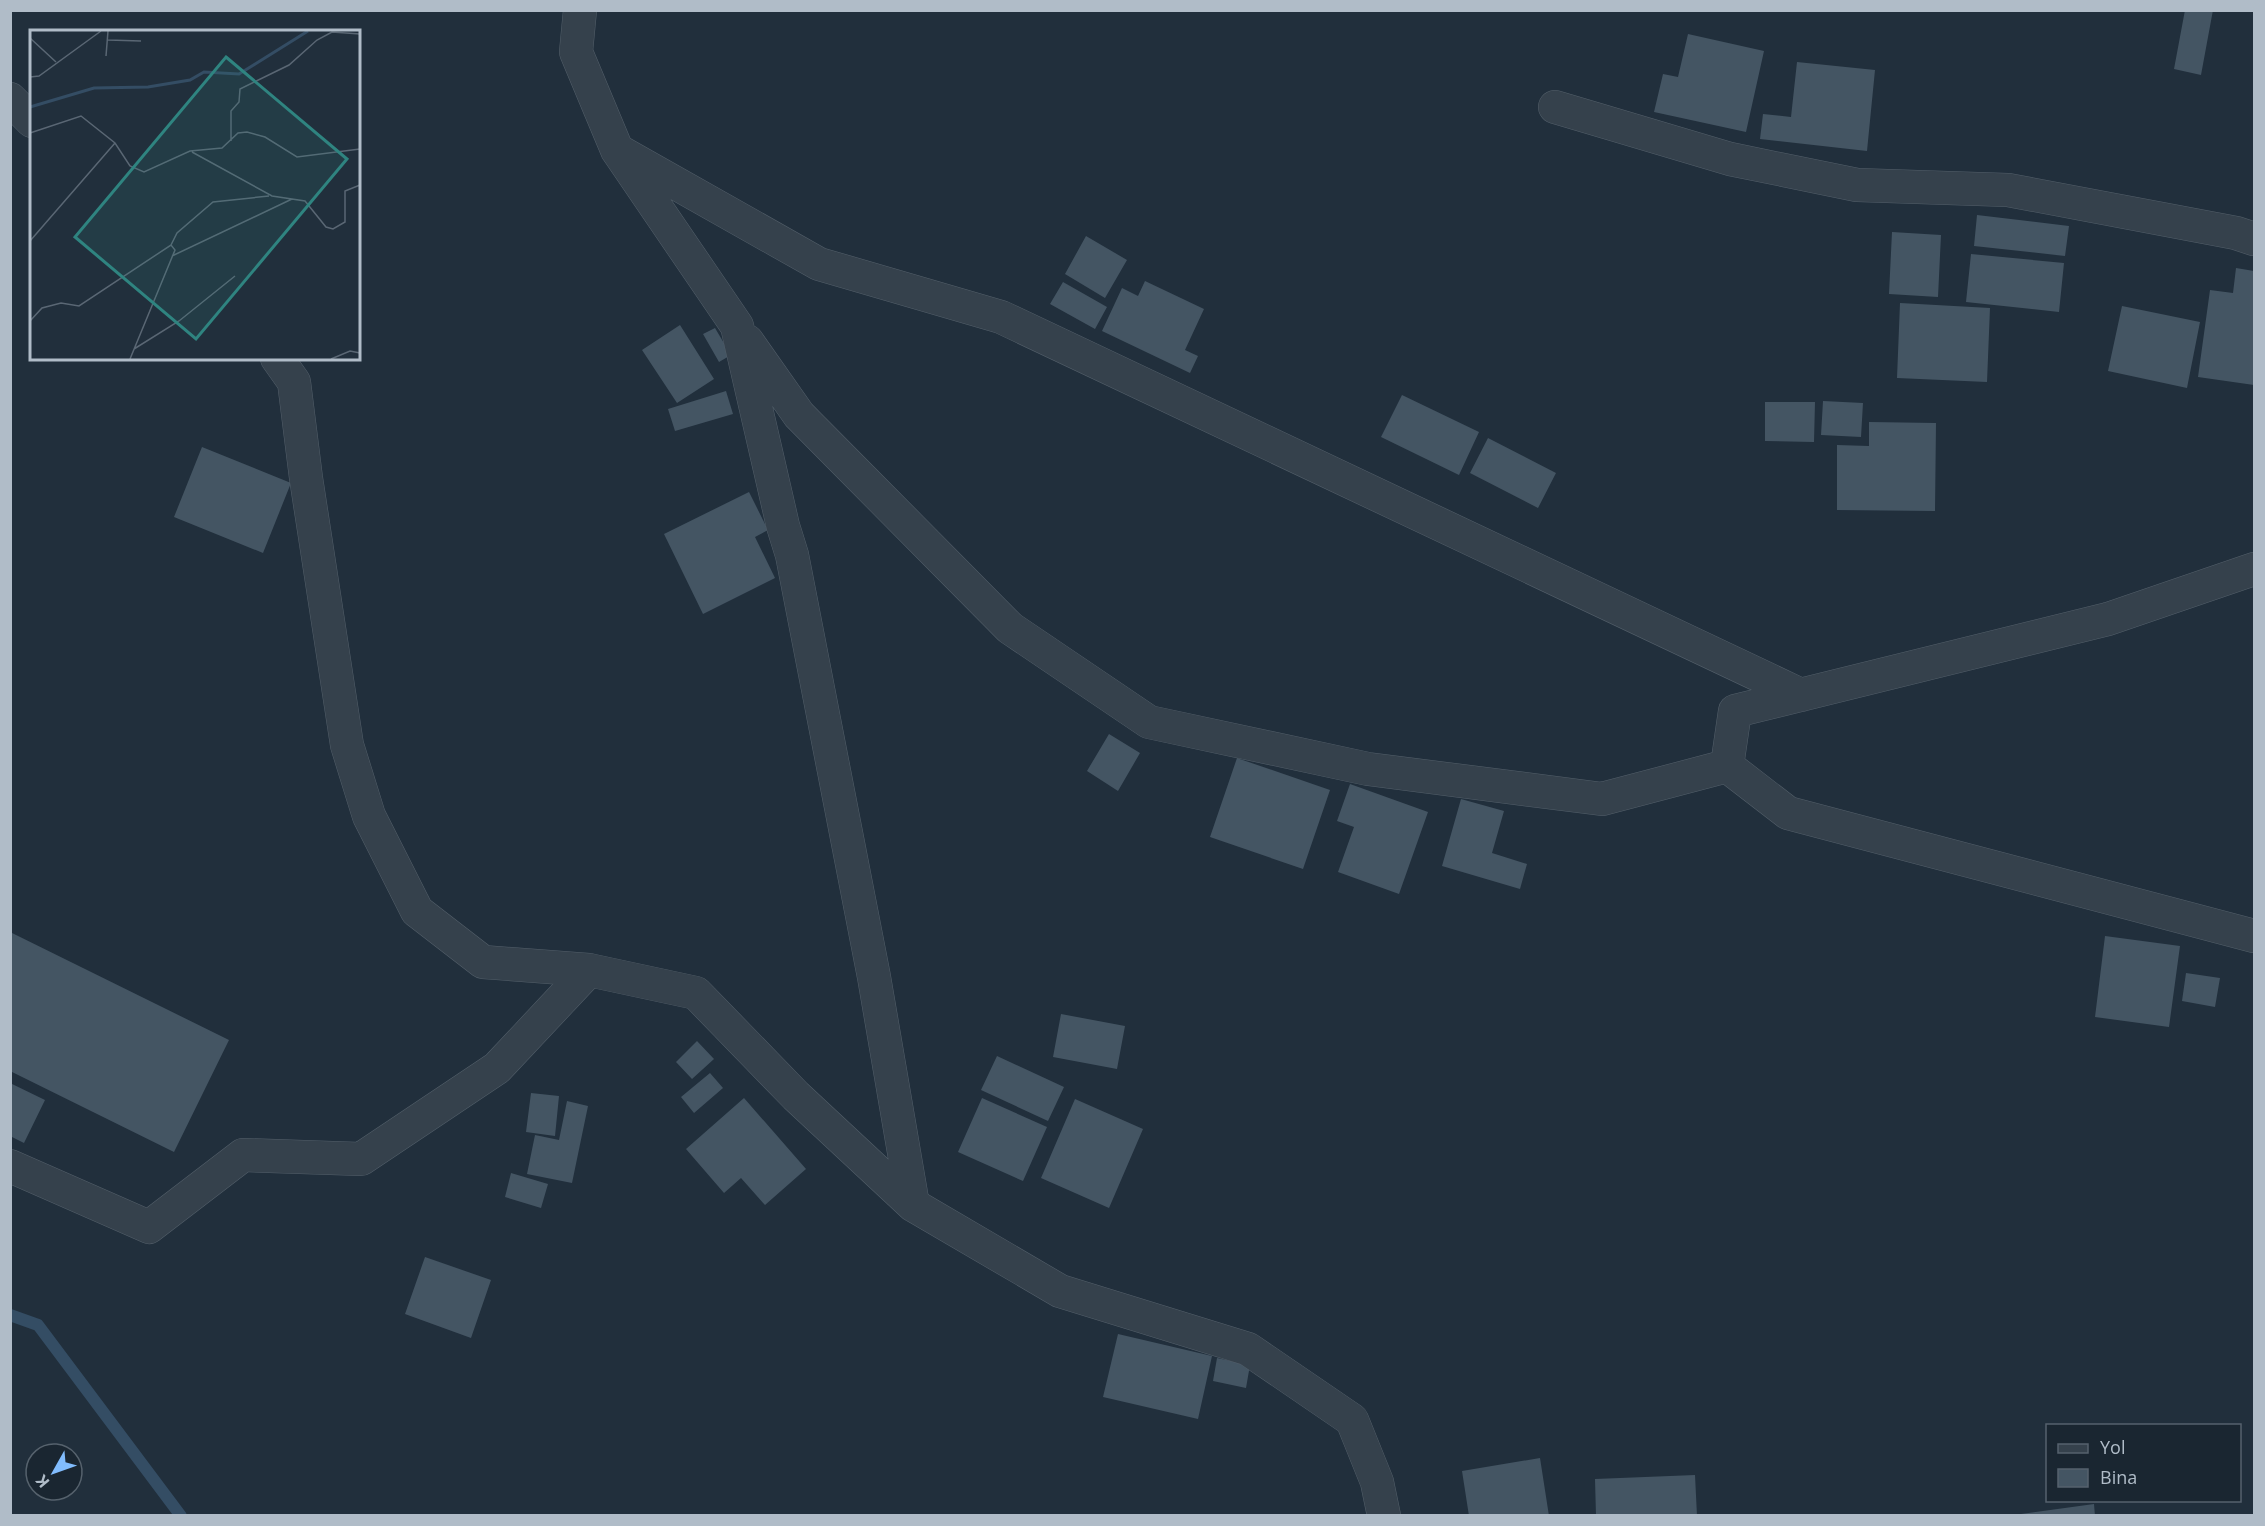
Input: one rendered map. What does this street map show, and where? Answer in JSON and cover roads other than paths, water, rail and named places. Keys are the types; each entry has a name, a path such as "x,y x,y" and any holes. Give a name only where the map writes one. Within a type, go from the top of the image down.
{"street":[{"path":"580,10 576,52 617,150 799,415 1010,628 1149,722 1368,769 1602,799 1727,766"},
{"path":"10,99 30,119"},
{"path":"1555,107 1730,159 1857,185 2008,190 2236,233 2254,239"},
{"path":"617,150 819,264 1002,317 1801,695"},
{"path":"737,326 794,566 874,977 913,1205"},
{"path":"278,360 294,382 306,478 347,745 369,816 417,911 483,962 590,970 696,993 796,1096 913,1205 1060,1292 1248,1349 1352,1420 1377,1482 1384,1515"},
{"path":"1727,766 1735,711 2108,619 2254,569"},
{"path":"1727,766 1788,813 2254,936"},
{"path":"10,1166 149,1227 243,1155 361,1159 497,1068 590,970"}],"waterway":[{"path":"10,1315 38,1325 181,1516"}]}
